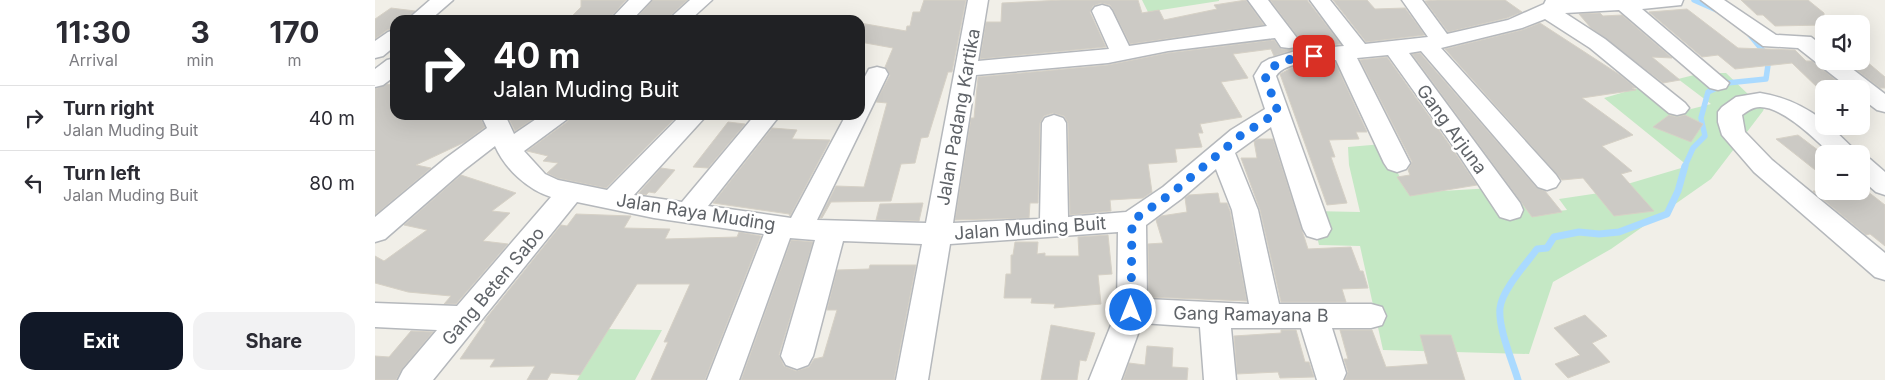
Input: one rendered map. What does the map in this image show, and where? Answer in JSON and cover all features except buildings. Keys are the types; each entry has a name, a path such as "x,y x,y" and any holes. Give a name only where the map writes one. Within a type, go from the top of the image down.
{"street":[{"path":"424,15 443,0"},
{"path":"625,15 641,0"},
{"path":"684,15 702,0"},
{"name":"Jalan Padang Kartika","path":"912,380 978,0"},
{"path":"1258,0 1299,57"},
{"path":"1321,0 1351,52 1397,163"},
{"path":"1412,0 1434,42 1547,181"},
{"path":"1711,0 1765,38 1779,43 1803,42 1815,51"},
{"path":"1317,229 1265,76 1270,68 1299,57 1394,48 1500,29 1551,6 1674,2"},
{"path":"1625,5 1718,83"},
{"path":"1551,6 1572,25 1600,45 1677,108"},
{"path":"1102,11 1122,54"},
{"path":"966,69 1049,63 1281,31"},
{"path":"375,51 390,40"},
{"name":"Gang Arjuna","path":"1394,48 1445,115 1510,210"},
{"path":"375,56 390,58"},
{"path":"375,80 390,69"},
{"path":"1840,70 1885,105"},
{"path":"865,99 877,74"},
{"path":"1836,145 1813,125 1779,104 1753,99 1739,104 1730,112 1733,135 1763,166 1885,269"},
{"name":"Jalan Muding Buit","path":"938,234 1054,228 1132,221 1172,193 1240,136 1278,112"},
{"path":"375,232 498,126 531,120"},
{"path":"613,200 690,120"},
{"path":"688,213 764,120"},
{"path":"723,380 790,227 855,120"},
{"path":"1053,123 1054,228"},
{"name":"Jalan Raya Muding","path":"498,126 536,180 552,188 688,213 790,227 938,234"},
{"path":"1222,151 1245,210 1267,317"},
{"path":"1870,173 1885,186"},
{"name":"Gang Beten Sabo","path":"414,380 571,191"},
{"path":"1105,380 1131,310 1132,221"},
{"path":"797,356 831,230"},
{"name":"Gang Ramayana B","path":"1131,310 1214,316 1371,316"},
{"path":"375,315 465,319"},
{"path":"1214,316 1220,380"},
{"path":"1313,316 1330,373"}],"green space":[{"path":"1142,0 1219,0 1219,1 1148,12"},
{"path":"1702,73 1726,73 1750,96 1769,95 1763,111 1711,179 1611,249 1553,282 1529,354 1383,350 1360,246 1319,245 1311,211 1360,212 1349,165 1348,147 1383,144 1408,193 1493,188 1506,206 1533,202 1542,213 1567,210 1559,199 1606,192 1688,166 1604,98 1645,86 1679,112 1711,104 1678,79"},
{"path":"607,329 662,330 635,380 577,380"}],"waterway":[{"path":"1694,0 1719,11"},
{"path":"1684,168 1693,148 1705,136 1701,118 1708,92 1727,83 1766,79 1769,58 1750,35"},
{"path":"1518,380 1503,334 1500,308 1510,285 1537,249 1547,248 1554,237 1579,232 1599,234 1619,232 1667,214 1678,191 1685,166"}],"route":[{"path":"1131,310 1132,221 1172,193 1240,136 1278,112 1265,76 1270,68 1288,60 1314,56"}]}
